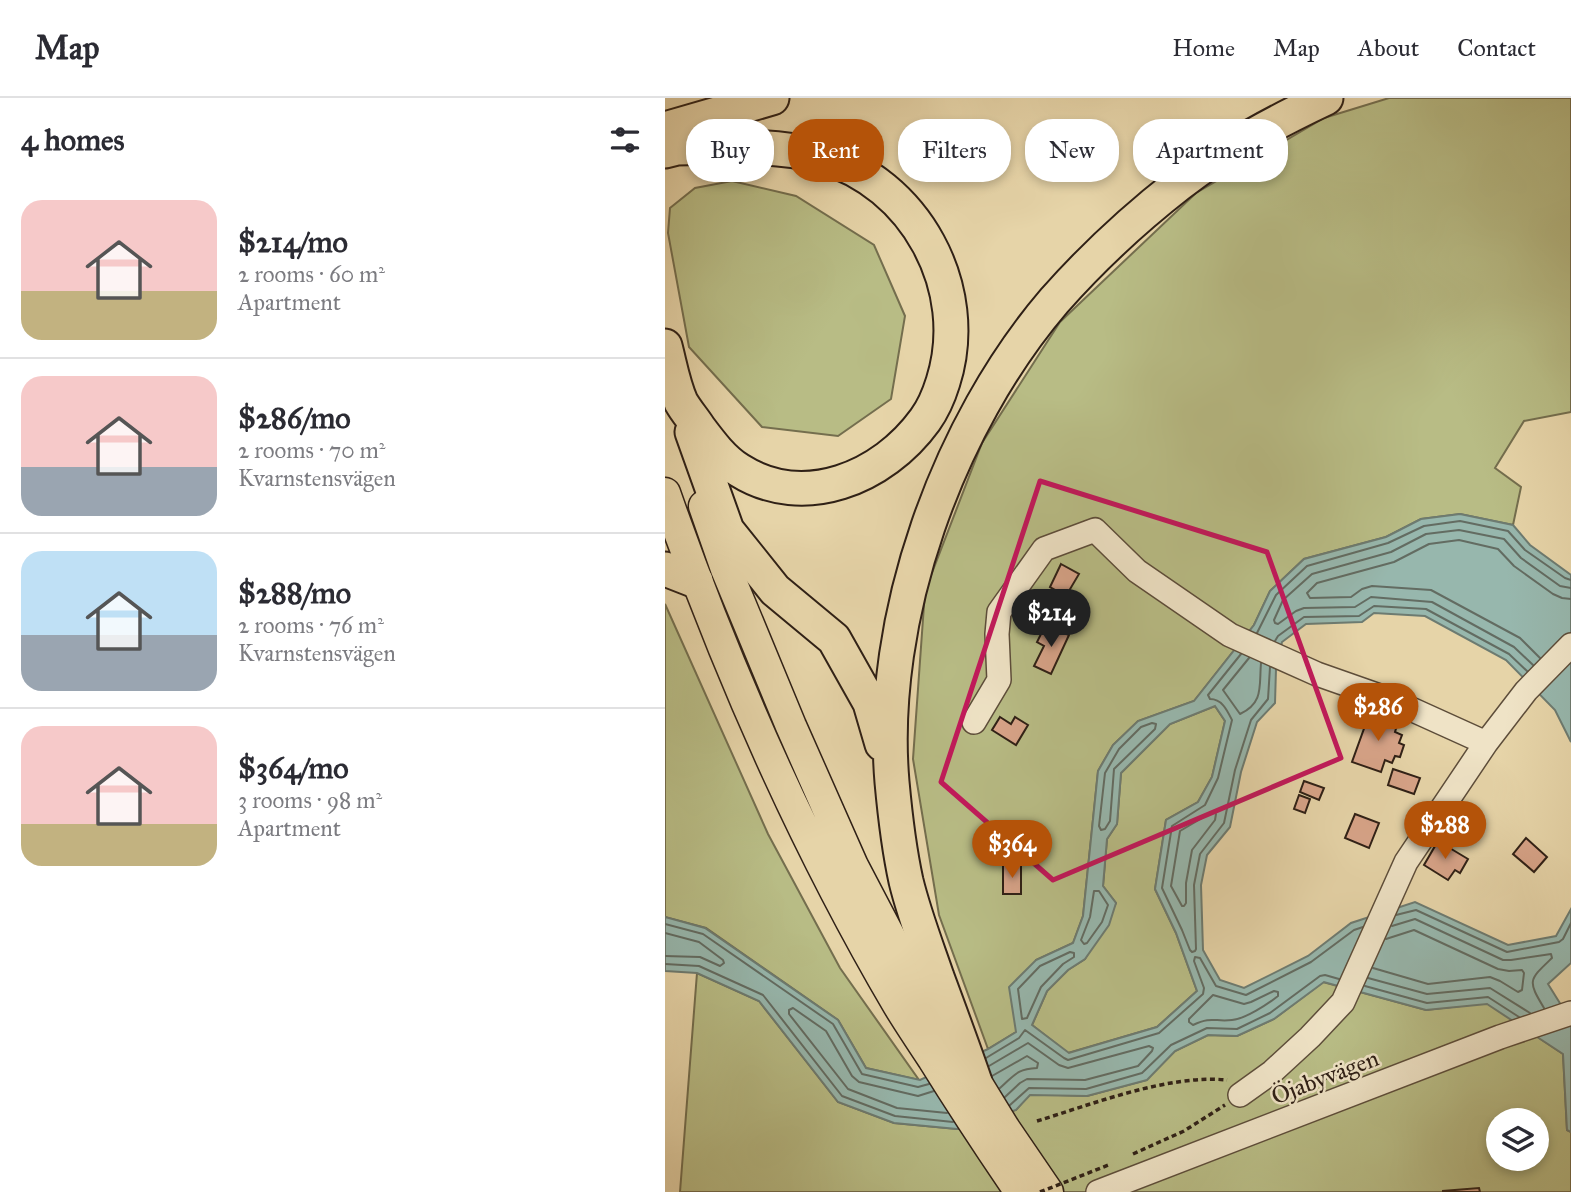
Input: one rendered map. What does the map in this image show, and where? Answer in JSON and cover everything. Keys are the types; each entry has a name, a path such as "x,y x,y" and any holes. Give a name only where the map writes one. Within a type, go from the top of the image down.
{"highway":[{"path":"665,129 772,98"},
{"path":"975,1082 947,1045 907,881 896,823 890,732 894,685 899,636 923,536 941,490 989,394 1052,303 1138,217 1180,183 1233,147 1326,98"},
{"path":"665,151 677,148 756,147 790,150 821,156 872,180 899,203 920,228 934,254 945,280 951,338 947,367 939,394 925,419 906,441 885,460 862,474 841,483 811,488 783,488 760,481 739,470 719,453 671,379"},
{"path":"671,379 727,530 775,590 834,639 870,703 892,780"},
{"path":"665,569 696,581"}],"main road":[{"path":"671,379 678,433 726,569 797,739 853,866 993,1132 1020,1192"},
{"path":"665,493 733,673 816,852 899,1006 947,1045"},
{"path":"975,1082 993,1132 1048,1192"}],"street":[{"path":"974,722 999,680 999,612 1044,549 1095,530 1137,571 1230,635 1317,674 1391,700 1486,743"},
{"path":"1249,1089 1310,1037 1343,1002 1406,862 1486,743 1527,691 1571,645"},
{"name":"Öjabyvägen","path":"1107,1181 1571,1013"}],"path":[{"path":"1037,1121 1154,1086 1209,1078 1249,1089"},
{"path":"1123,1159 1184,1131 1249,1089"},
{"path":"1039,1192 1107,1181"}],"highlighted area":[{"path":"1040,481 1267,552 1341,758 1053,880 941,782"}],"green space":[{"path":"1389,98 1571,98 1571,412 1524,421 1495,468 1521,487 1513,525 1460,514 1421,519 1386,537 1304,559 1270,591 1254,625 1194,701 1138,721 1113,745 1098,771 1083,916 1073,943 1036,960 1016,1032 988,1049 939,915 913,759 925,591 982,443 1060,322 1196,193 1215,182 1288,182 1288,139 1324,118"},
{"path":"736,182 796,196 874,245 905,316 891,399 838,436 762,427 689,347 668,233 670,208 695,188"},
{"path":"665,604 768,834 840,968 919,1080 866,1068 838,1020 706,928 665,917"},
{"path":"1215,706 1225,721 1212,777 1198,802 1166,820 1155,889 1176,933 1197,991 1157,1027 1068,1053 1032,1025 1047,991 1068,970 1085,959 1116,903 1103,886 1107,839 1117,824 1121,773 1170,724"},
{"path":"697,973 759,1001 838,1102 894,1123 957,1129 1016,1110 1030,1094 1087,1096 1146,1080 1175,1051 1208,1035 1237,1036 1274,1019 1323,982 1426,1010 1487,1003 1563,1054 1567,1130 1571,1132 1571,1192 680,1192"}],"water":[{"path":"1460,514 1513,525 1530,545 1571,575 1571,742 1555,710 1506,660 1425,616 1374,613 1362,622 1306,624 1282,642 1276,669 1275,703 1257,722 1241,772 1230,827 1207,855 1201,885 1203,950 1220,980 1244,988 1308,956 1351,923 1415,902 1508,945 1556,936 1571,909 1571,963 1548,984 1571,1021 1571,1132 1567,1130 1563,1054 1487,1004 1426,1010 1324,982 1274,1019 1237,1036 1208,1035 1175,1051 1147,1080 1087,1096 1030,1095 1016,1110 957,1129 894,1123 838,1102 759,1001 697,973 665,971 665,917 705,928 838,1020 866,1068 920,1080 988,1049 1016,1032 1009,987 1036,960 1073,943 1083,916 1098,771 1113,745 1138,721 1194,701 1254,625 1270,591 1304,559 1386,537 1421,519","holes":["1215,706 1225,721 1212,777 1198,802 1166,820 1155,889 1176,933 1197,991 1157,1027 1069,1053 1032,1025 1047,991 1068,970 1085,959 1109,925 1116,903 1103,886 1107,839 1117,824 1121,773 1170,724"]}],"building":[{"path":"1061,564 1079,574 1066,596 1050,587"},
{"path":"1035,596 1037,607 1023,609 1021,599"},
{"path":"1052,628 1069,635 1051,674 1034,666 1044,646 1037,642 1043,630 1050,633"},
{"path":"1370,712 1398,722 1395,732 1402,735 1399,743 1404,745 1400,757 1395,756 1392,763 1385,760 1381,772 1352,762"},
{"path":"1000,717 1011,724 1015,717 1028,725 1016,745 992,730"},
{"path":"1393,769 1420,778 1414,794 1388,785"},
{"path":"1304,781 1324,788 1319,800 1300,792"},
{"path":"1299,795 1310,799 1305,813 1294,809"},
{"path":"1355,814 1379,823 1369,848 1345,838"},
{"path":"1526,838 1547,857 1534,872 1513,854"},
{"path":"1438,841 1468,859 1460,873 1455,870 1448,880 1424,865"},
{"path":"1003,865 1021,865 1021,894 1003,894"},
{"path":"1479,1188 1480,1192 1443,1192 1443,1191"}]}
